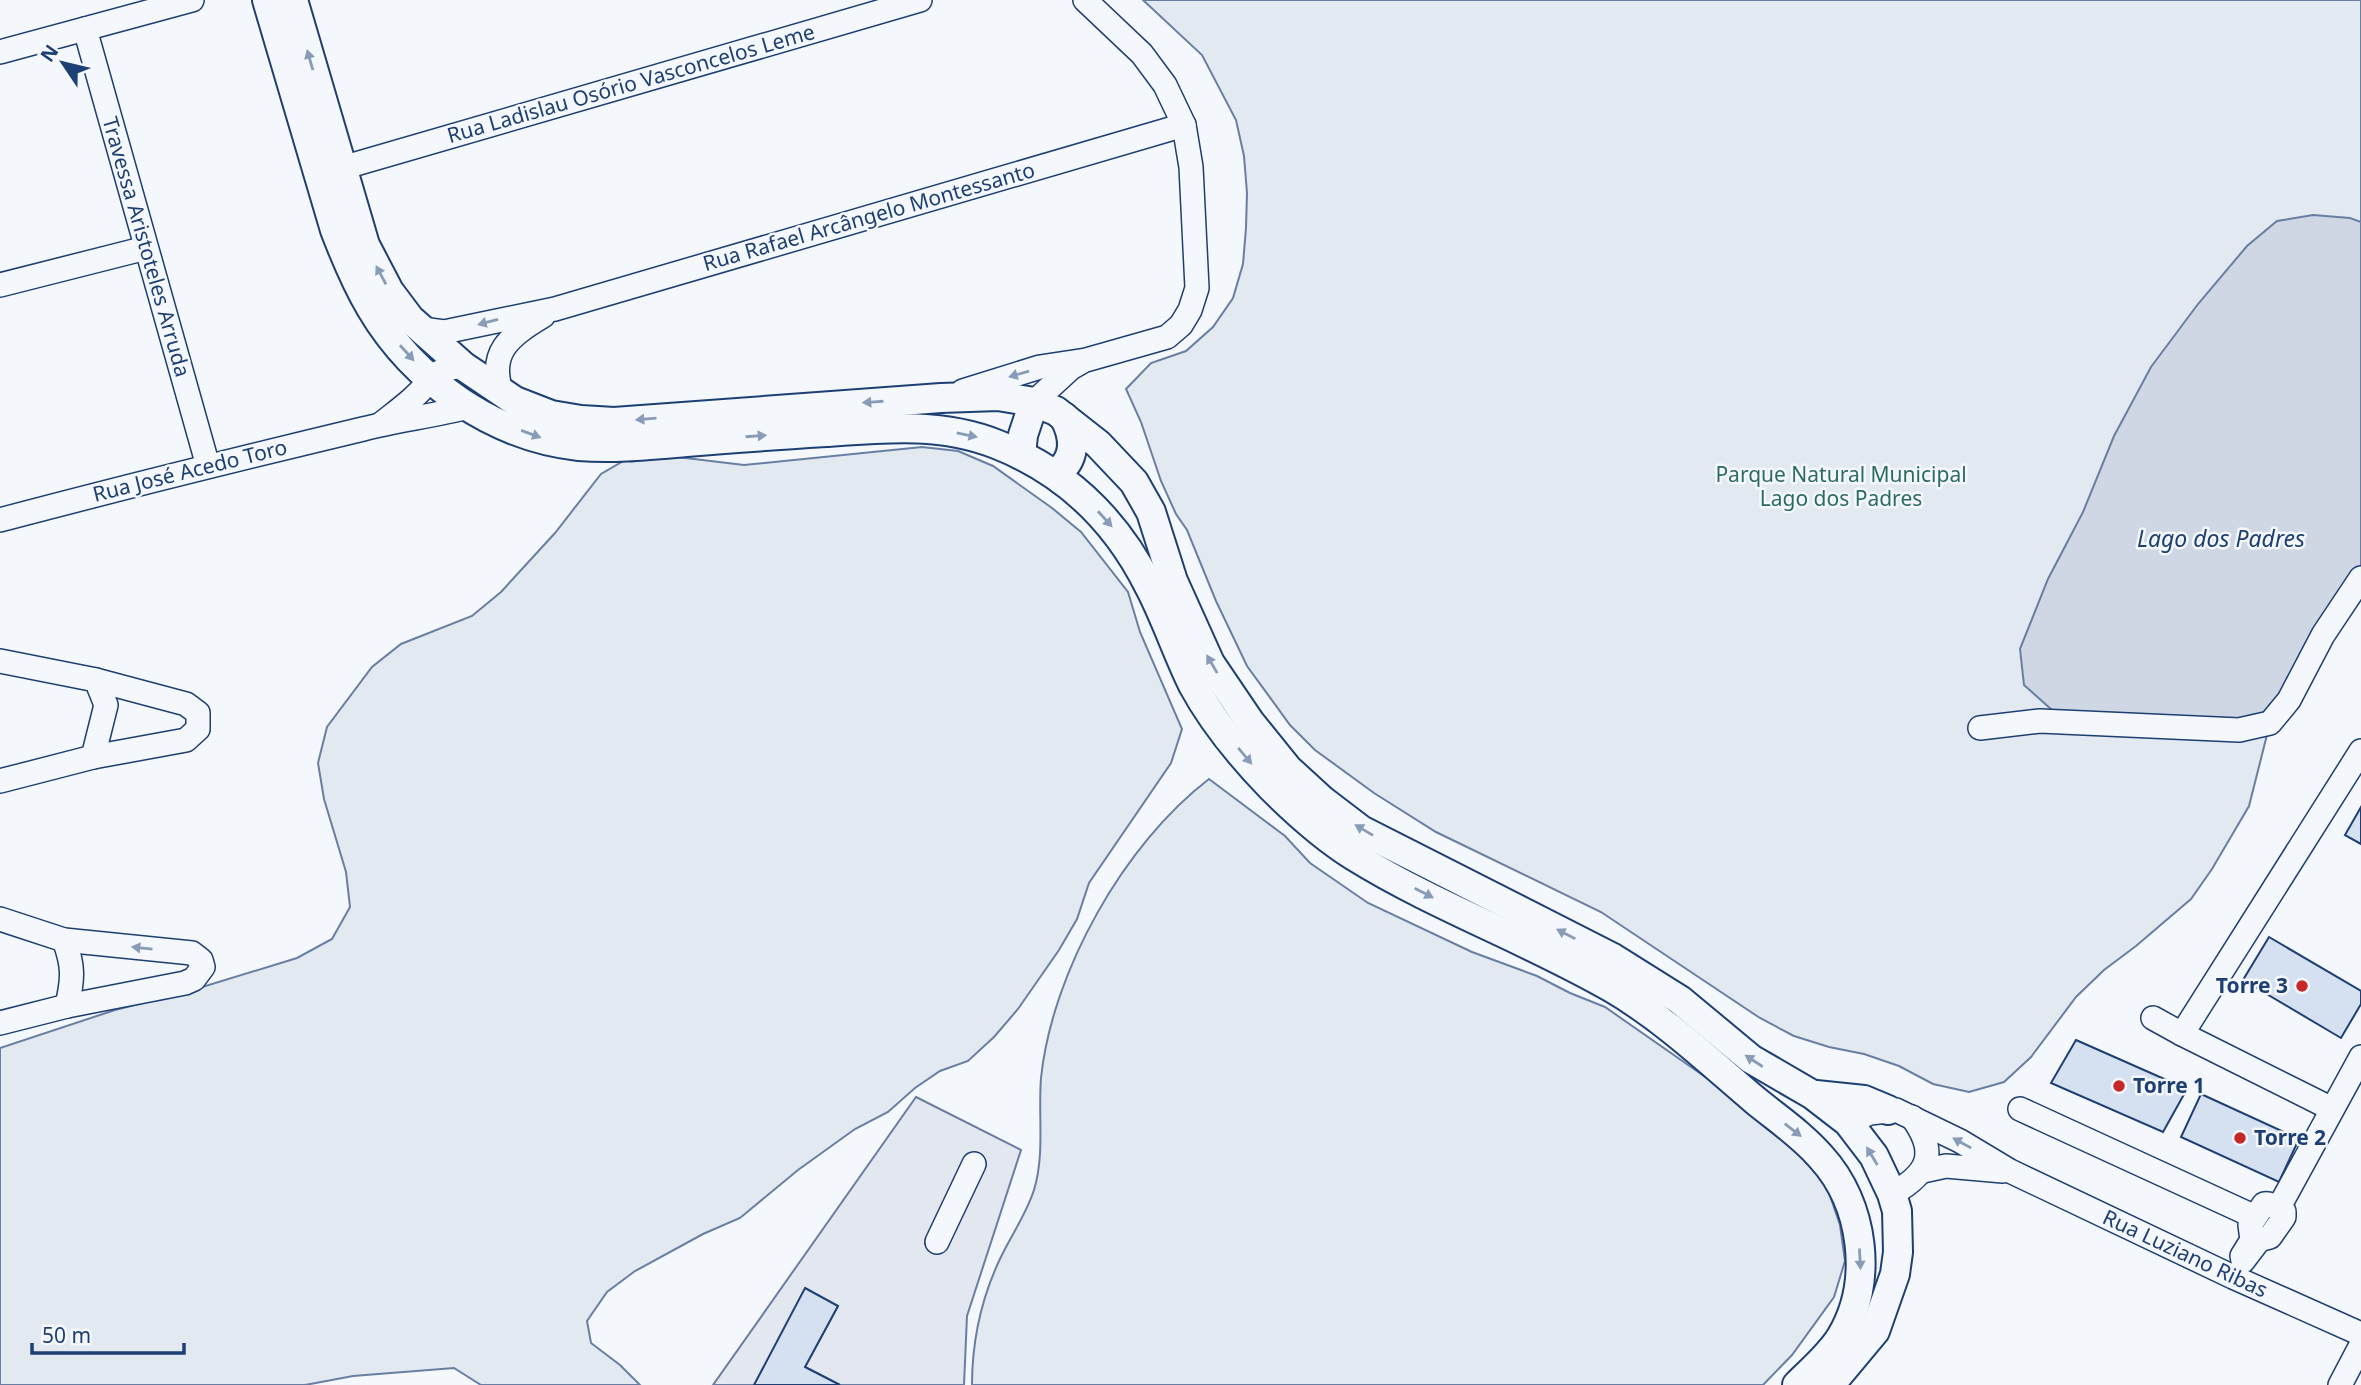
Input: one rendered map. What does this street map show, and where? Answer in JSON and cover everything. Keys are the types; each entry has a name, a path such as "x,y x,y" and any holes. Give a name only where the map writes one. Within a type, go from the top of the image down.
{"main road":[{"path":"267,0 335,230 348,262 378,319 430,377 468,407 492,420 540,438 579,446 626,447 879,428 935,428 976,437 1055,474 1105,517 1128,547 1151,590 1196,690 1216,722 1271,787 1309,822 1352,855 1615,989 1671,1028 1802,1137 1825,1161 1845,1192 1857,1228 1861,1266 1849,1320 1839,1341 1797,1385"},
{"path":"293,0 365,245 389,291 410,319 463,366 502,394 551,415 614,422 998,396 1051,404 1098,444 1134,482 1151,512 1173,580 1210,663 1250,722 1289,769 1323,801 1361,830 1613,958 1680,1000 1751,1059 1813,1095 1848,1122 1874,1156 1892,1194 1897,1211 1898,1252 1888,1300 1875,1331 1830,1385"},
{"path":"1021,456 1023,435 1051,404"},
{"path":"1051,404 1072,431 1070,456 1064,468 1055,474"},
{"path":"1813,1095 1864,1100 1900,1114"},
{"path":"1825,1161 1835,1137 1848,1122"},
{"path":"1845,1192 1892,1194"}],"street":[{"path":"0,52 192,0"},
{"name":"Rua Ladislau Osório Vasconcelos Leme","path":"342,168 920,0"},
{"path":"942,398 1040,368 1086,360 1167,337 1181,325 1190,310 1197,288 1191,167 1184,125 1165,85 1142,54 1085,0"},
{"name":"Travessa Aristoteles Arruda","path":"85,29 208,466"},
{"name":"Rua Rafael Arcângelo Montessanto","path":"422,329 444,332 555,309 1184,125"},
{"path":"0,285 146,248"},
{"name":"Rua Rafael Arcângelo Montessanto","path":"502,394 496,377 498,362 506,344 523,328 555,309"},
{"path":"1051,404 1071,368 1086,360"},
{"path":"430,377 445,369 463,366"},
{"name":"Rua José Acedo Toro","path":"381,424 415,396 430,377"},
{"name":"Rua José Acedo Toro","path":"0,520 381,424 424,418 468,407"},
{"path":"1979,729 2040,721 2239,730 2270,723 2289,700 2323,635 2361,578"},
{"path":"0,661 96,680 186,704 198,713 198,729 186,740 93,757 0,781"},
{"path":"93,757 106,705 96,680"},
{"path":"2182,1034 2361,751"},
{"path":"0,919 64,940 192,953 201,960 203,967 194,979 184,983 67,1006 0,1023"},
{"path":"64,940 72,959 73,981 67,1006"},
{"path":"2153,1018 2332,1109"},
{"path":"2278,1209 2361,1057"},
{"path":"2020,1109 2253,1216"},
{"path":"1848,1122 1870,1113 1900,1114 1925,1139 1926,1159 1923,1171 1914,1181 1892,1194"},
{"name":"Rua Luziano Ribas","path":"1900,1114 1961,1142 2010,1171 2238,1269 2361,1334"},
{"path":"937,1242 974,1164"},
{"name":"Rua Luziano Ribas","path":"1923,1171 1947,1166 2010,1171"},
{"path":"2266,1203 2278,1209 2284,1214 2273,1234 2269,1238 2259,1240 2238,1269 2252,1240 2253,1234 2249,1227 2253,1216 2266,1203"},
{"path":"2340,1385 2361,1345"}],"green space":[{"name":"Parque Natural Municipal Lago dos Padres","path":"1143,0 2361,0 2361,575 2270,723 2249,806 2191,899 2104,970 2076,997 2031,1057 2004,1082 1969,1092 1933,1084 1899,1066 1864,1054 1794,1036 1760,1018 1601,912 1436,832 1374,793 1315,750 1290,725 1247,666 1216,601 1187,530 1176,514 1161,481 1141,422 1126,389 1151,363 1186,351 1213,327 1233,298 1243,264 1246,228 1244,156 1236,120 1202,55"},
{"path":"922,447 958,451 993,466 1081,532 1128,592 1140,632 1182,729 1171,763 1089,883 1077,919 1059,950 1018,1009 994,1037 968,1061 940,1071 915,1088 888,1112 855,1129 798,1170 740,1218 703,1234 635,1271 607,1292 587,1321 591,1343 620,1365 640,1385 481,1385 454,1368 353,1376 305,1385 0,1385 0,1048 115,1010 186,992 297,958 332,939 350,907 346,872 324,799 318,763 327,727 372,667 401,644 472,616 501,592 555,533 601,474 632,456 669,456 744,465"},
{"path":"1209,779 1285,836 1310,863 1368,903 1472,952 1537,976 1605,1007 1724,1090 1807,1159 1828,1190 1840,1225 1845,1261 1834,1297 1792,1355 1763,1385 972,1385 976,1338 987,1291 1034,1190 1040,1148 1041,1078 1048,1037 1060,996 1097,913 1121,874 1148,838 1178,806"}],"shaded area":[{"path":"916,1097 1021,1150 967,1316 964,1385 840,1385 805,1367 838,1306 754,1385 713,1385"}],"water":[{"name":"Lago dos Padres","path":"2313,215 2350,218 2361,222 2361,575 2270,723 2052,710 2024,685 2020,649 2048,579 2083,512 2114,436 2151,367 2198,304 2247,246 2277,221"}],"building":[{"path":"2361,807 2361,844 2345,835"},
{"name":"Torre 3","path":"2269,937 2361,991 2361,1004 2341,1038 2243,980"},
{"name":"Torre 1","path":"2076,1040 2187,1089 2163,1132 2051,1083"},
{"name":"Torre 2","path":"2201,1094 2299,1139 2279,1182 2181,1137"},
{"path":"805,1288 838,1306 805,1367 840,1385 754,1385"}],"place":[{"name":"Torre 3","path":"2302,986"},
{"name":"Torre 1","path":"2119,1086"},
{"name":"Torre 2","path":"2240,1138"}]}
